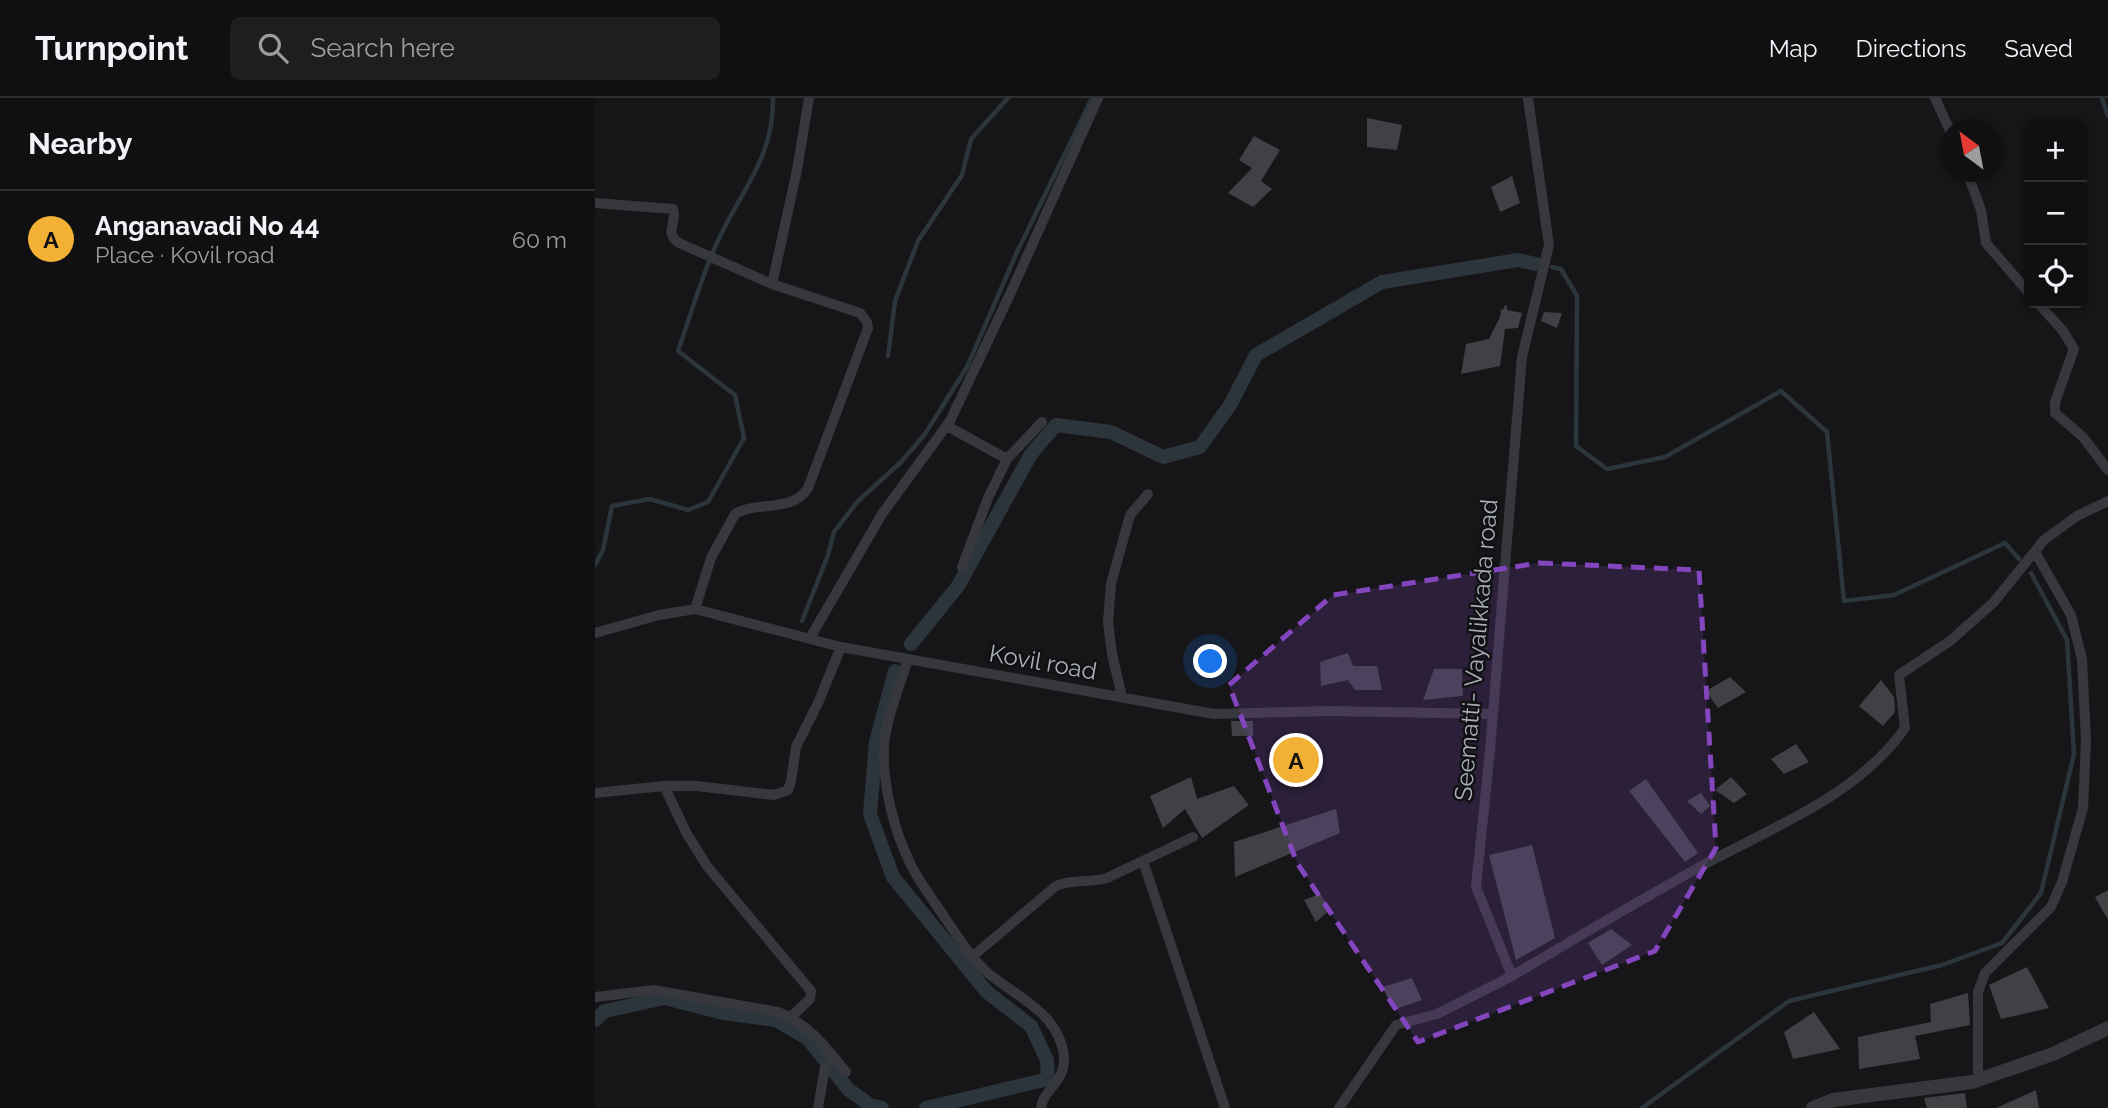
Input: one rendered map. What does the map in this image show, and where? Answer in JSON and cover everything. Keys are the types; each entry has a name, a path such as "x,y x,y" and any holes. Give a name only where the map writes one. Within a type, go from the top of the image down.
{"street":[{"path":"772,284 797,170 809,98"},
{"path":"810,638 882,514 947,426 1006,304 1098,98"},
{"name":"Seematti- Vayalikkada road","path":"1512,976 1476,887 1523,356 1549,245 1528,98"},
{"path":"1935,98 1945,119"},
{"path":"1971,182 1981,210 1986,243 2024,287"},
{"path":"595,203 673,209 670,229 674,239 772,284 860,313 867,322 868,328 808,488 802,497 790,502 742,509 735,514 711,558 695,609"},
{"path":"2042,308 2063,331 2074,349 2055,402 2055,413 2083,437 2108,471"},
{"path":"962,567 988,498 1007,459 1042,422"},
{"path":"947,426 1007,459"},
{"path":"1122,697 1108,622 1111,584 1130,515 1148,494"},
{"path":"1339,1108 1396,1025 1437,1014 1512,976 1704,865 1816,806 1888,752 1905,728 1899,675 1950,641 1993,603 2044,540 2077,516 2108,502"},
{"path":"1978,1080 1978,992 1985,973 2051,907 2062,882 2083,808 2086,741 2082,659 2070,615 2035,552"},
{"name":"Kovil road","path":"595,634 659,615 695,609 841,647 1214,714 1331,711 1493,714"},
{"path":"595,793 664,786 696,786 774,795 788,790 796,747 841,647"},
{"path":"908,659 884,743 890,800 902,846 912,867 961,942 986,971 1035,1008 1053,1026 1063,1047 1063,1067 1060,1079 1043,1099 1041,1108"},
{"path":"664,786 687,834 707,866 811,991 810,999 791,1017"},
{"path":"973,956 1056,886 1065,882 1097,881 1193,837"},
{"path":"1143,861 1225,1108"},
{"path":"595,998 654,990 765,1009 791,1017 804,1026 846,1072"},
{"path":"1813,1108 1833,1100 1978,1080 2053,1054 2108,1028"},
{"path":"818,1108 825,1068 834,1057"}],"highlighted area":[{"path":"1539,563 1699,570 1716,848 1655,951 1418,1042 1297,863 1229,685 1333,595"}],"building":[{"path":"1367,118 1402,125 1397,150 1367,147"},
{"path":"1254,136 1280,150 1261,181 1272,189 1253,207 1228,193 1252,168 1239,160"},
{"path":"1512,176 1520,203 1500,212 1491,187"},
{"path":"1505,305 1507,310 1522,313 1518,328 1505,329 1500,366 1461,374 1466,344 1489,339"},
{"path":"1544,312 1562,313 1557,328 1541,321"},
{"path":"1348,653 1353,666 1377,666 1382,690 1355,690 1348,680 1321,686 1320,662"},
{"path":"1434,669 1462,669 1463,696 1423,700"},
{"path":"1730,677 1746,692 1718,708 1706,691"},
{"path":"1881,680 1894,697 1895,712 1883,726 1859,706"},
{"path":"1231,721 1253,721 1253,736 1232,736"},
{"path":"1796,744 1809,762 1784,774 1771,759"},
{"path":"1301,750 1305,768 1291,771 1287,753"},
{"path":"1191,777 1197,799 1234,786 1249,805 1202,838 1185,809 1163,828 1150,796"},
{"path":"1731,777 1747,794 1734,803 1715,790"},
{"path":"1646,779 1698,853 1685,862 1629,791"},
{"path":"1701,793 1710,806 1701,814 1687,801"},
{"path":"1336,809 1340,833 1235,877 1234,842"},
{"path":"1532,845 1555,938 1516,960 1489,855"},
{"path":"2108,890 2108,920 2095,897"},
{"path":"1320,894 1331,909 1316,922 1304,900"},
{"path":"1611,929 1632,945 1602,965 1588,943"},
{"path":"2027,967 2049,1008 2001,1019 1989,985"},
{"path":"1412,978 1422,1000 1393,1010 1383,987"},
{"path":"1968,993 1970,1025 1915,1036 1920,1059 1859,1069 1858,1037 1931,1022 1930,1004"},
{"path":"1814,1012 1840,1049 1793,1059 1784,1032"},
{"path":"2036,1090 2039,1108 1996,1108"},
{"path":"1965,1093 1967,1108 1927,1108 1924,1098"}],"waterway":[{"path":"595,565 603,550 612,506 650,499 688,510 708,502 744,438 735,395 678,351 711,256 762,157 772,120 773,98"},
{"path":"888,356 895,301 918,241 962,175 971,139 1008,98"},
{"path":"802,621 828,555 834,532 858,501 901,462 925,434 967,367 1017,252 1092,98"},
{"path":"2102,98 2108,116"},
{"path":"911,644 958,586 1031,454 1056,425 1111,432 1163,457 1200,447 1230,405 1256,355 1382,282 1518,260 1536,264"},
{"path":"1552,267 1561,269 1577,296 1576,446 1607,469 1665,457 1781,391 1827,432 1844,601 1894,595 2005,543 2019,559"},
{"path":"1642,1108 1789,1001 1942,965 2002,943 2041,893 2074,754 2067,640 2031,573"},
{"path":"895,671 876,742 870,814 893,877 987,992 1031,1026 1047,1060 1048,1079 926,1108"},
{"path":"595,1020 605,1011 665,998 723,1013 776,1020 808,1039 849,1090 870,1105 882,1108"}],"place":[{"name":"Anganavadi No 44","path":"1296,760"}]}
